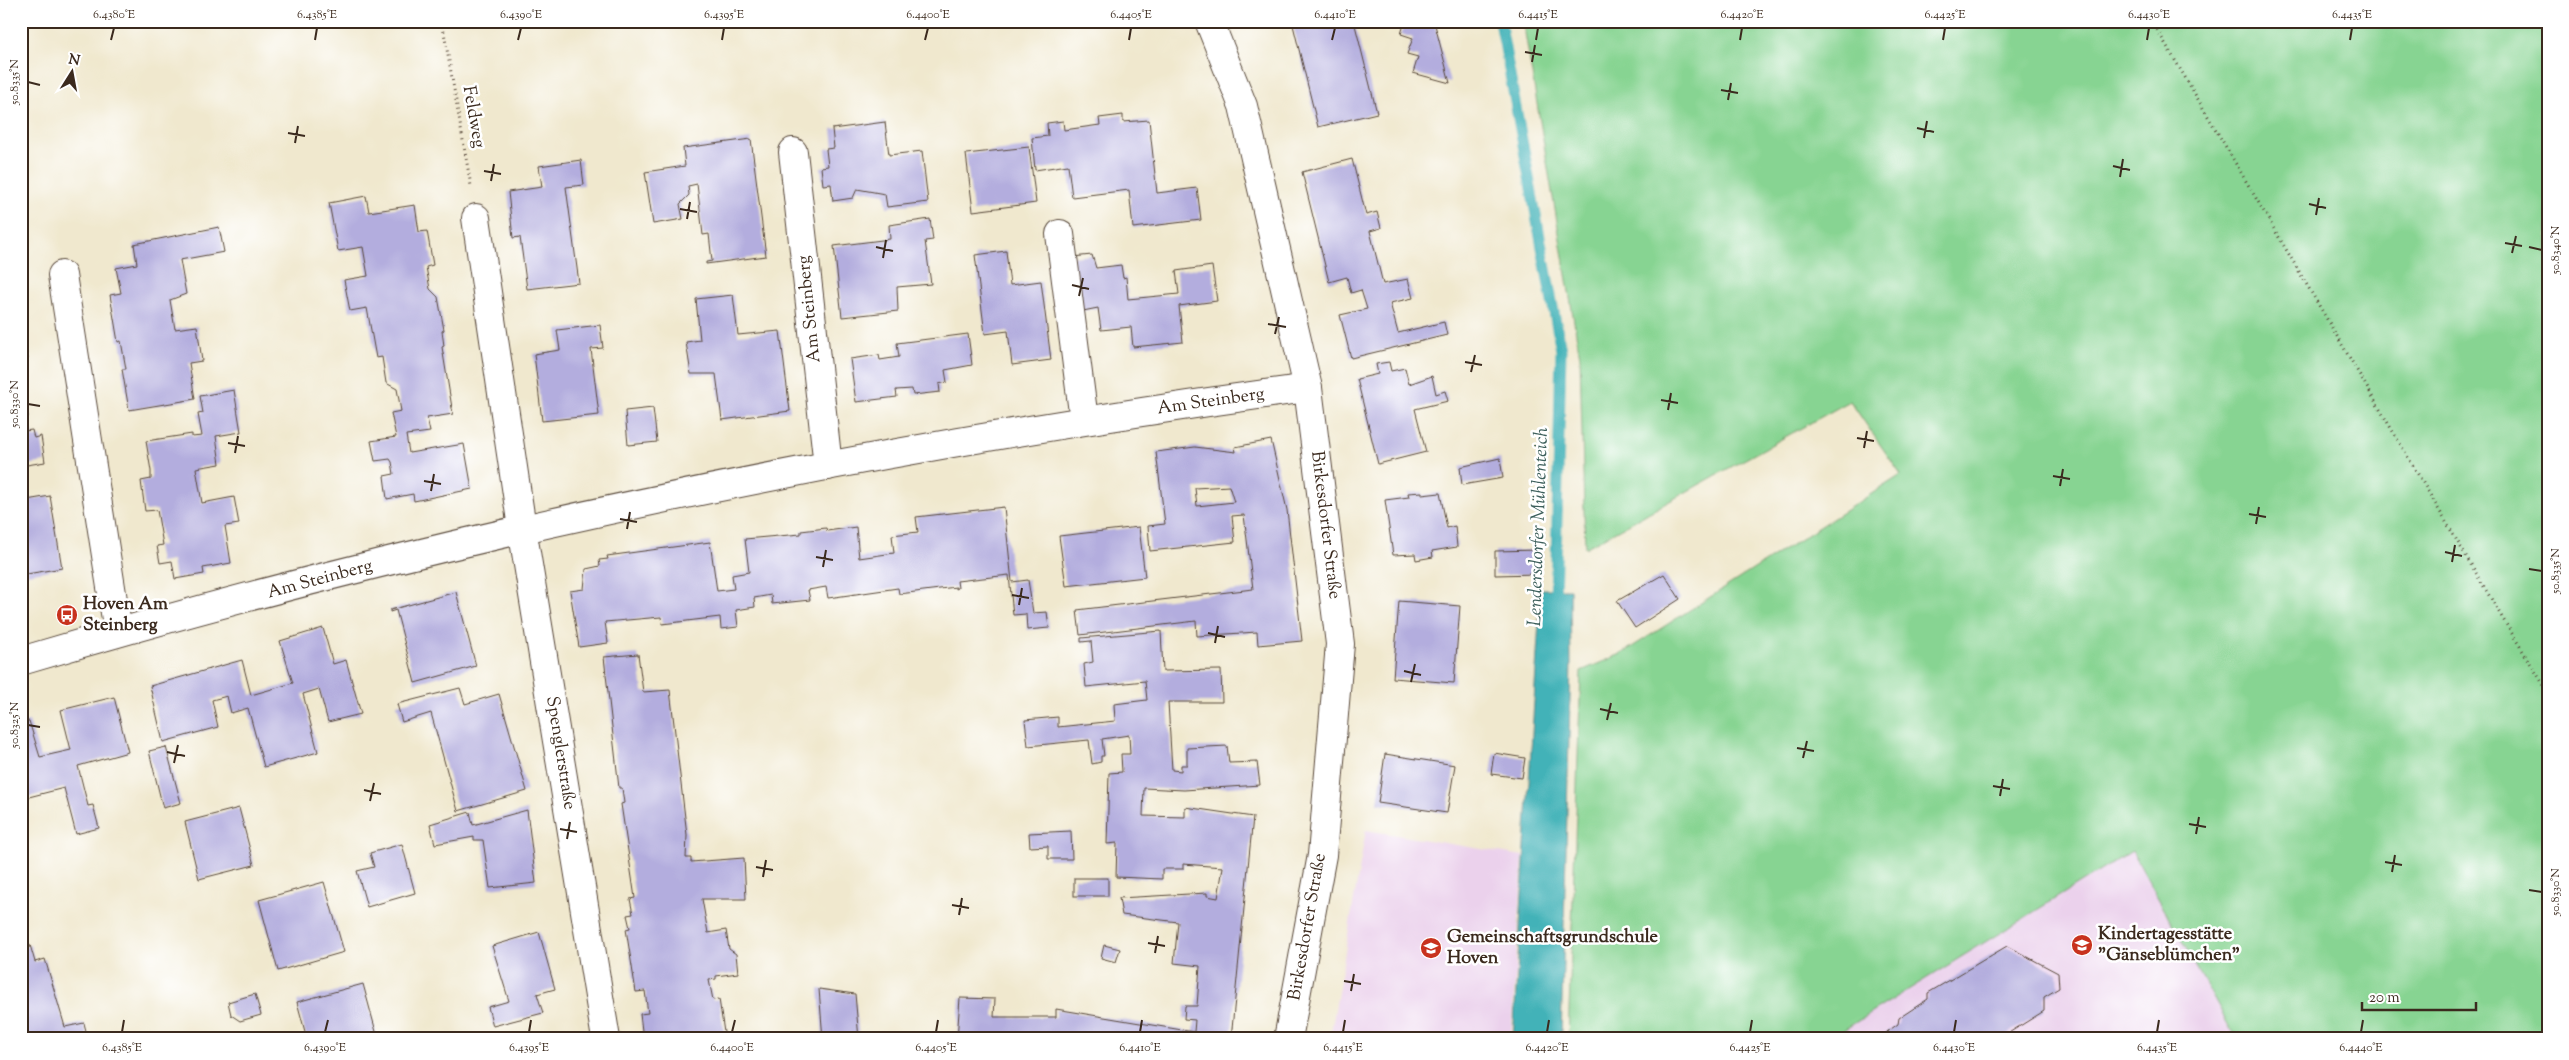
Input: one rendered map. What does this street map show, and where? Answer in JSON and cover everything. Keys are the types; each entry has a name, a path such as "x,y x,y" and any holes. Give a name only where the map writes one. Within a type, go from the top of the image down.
{"street":[{"name":"Birkesdorfer Straße","path":"1209,21 1243,106 1308,388 1340,644 1322,855 1288,1039"},
{"name":"Am Steinberg","path":"792,152 828,466"},
{"path":"476,218 522,528"},
{"path":"1060,234 1084,420"},
{"path":"62,275 118,632"},
{"name":"Am Steinberg","path":"21,661 118,632 522,528 828,466 1084,420 1308,388"},
{"name":"Spenglerstraße","path":"522,528 606,1039"}],"path":[{"name":"Feldweg","path":"442,21 476,218"},
{"path":"2152,21 2503,619 2548,692"}],"shaded area":[{"name":"Gemeinschaftsgrundschule Hoven","path":"1366,830 1523,856 1511,1039 1330,1039"},
{"name":"Kindertagesstätte \"Gänseblümchen\"","path":"2132,851 2236,1039 1829,1039"}],"green space":[{"path":"1523,21 2548,21 2548,1039 2236,1039 2132,851 1829,1039 1568,1039 1581,671 1621,654 1901,475 1850,401 1585,548 1580,357"}],"water":[{"path":"1541,589 1570,589 1571,663 1561,1039 1513,1039"}],"building":[{"path":"1292,21 1354,21 1377,113 1318,127"},
{"path":"1405,21 1434,21 1450,83 1413,73 1418,57 1407,54 1413,38 1401,34"},
{"path":"1123,115 1123,122 1149,120 1157,193 1197,188 1201,220 1133,228 1129,190 1072,197 1068,165 1035,170 1032,138 1048,136 1047,123 1063,121 1064,130 1100,125 1099,118"},
{"path":"885,122 889,155 922,151 928,202 887,207 885,194 857,189 853,198 833,201 831,184 823,185 821,167 828,166 826,149 834,148 832,129"},
{"path":"751,139 766,256 706,264 706,262 712,261 709,234 703,235 697,184 688,186 689,195 680,204 683,219 653,224 645,172 685,166 683,148"},
{"path":"1029,147 1036,203 973,211 966,154"},
{"path":"1352,159 1366,215 1377,212 1381,228 1370,231 1383,284 1408,279 1413,298 1390,303 1398,333 1444,322 1447,335 1351,358 1340,315 1367,309 1361,290 1351,293 1347,277 1329,282 1302,172"},
{"path":"581,160 584,185 566,187 579,283 527,289 520,237 513,238 508,192 542,187 539,166"},
{"path":"366,196 369,212 415,205 419,232 427,231 433,265 426,267 430,289 438,297 444,330 442,331 444,346 442,347 453,414 427,418 430,432 406,435 409,453 464,444 472,489 414,501 413,494 387,499 384,476 394,474 392,462 390,459 375,461 371,441 396,437 391,413 401,411 397,389 386,383 382,357 376,358 367,308 350,311 344,280 368,276 363,247 338,251 329,203"},
{"path":"930,219 933,240 925,241 931,284 897,287 898,311 842,317 834,246 890,239 889,225"},
{"path":"219,227 224,252 180,260 186,294 170,300 175,329 197,326 202,361 189,363 195,399 129,410 122,369 126,369 121,341 118,342 110,295 121,293 116,268 137,264 134,244"},
{"path":"1006,251 1010,285 1041,281 1051,360 1012,365 1008,331 985,334 975,255"},
{"path":"1092,255 1096,268 1121,265 1123,278 1126,277 1128,299 1179,294 1176,271 1212,266 1217,301 1179,306 1183,342 1133,347 1131,327 1101,330 1098,308 1078,312 1072,257"},
{"path":"733,295 738,335 780,331 790,411 722,420 716,374 691,374 686,342 700,340 696,299"},
{"path":"600,325 603,348 591,349 599,415 542,421 534,354 560,350 557,330"},
{"path":"21,327 28,359 21,360"},
{"path":"968,334 972,365 945,370 947,382 939,384 940,392 913,395 912,389 896,390 897,397 856,402 850,359 879,355 880,360 899,357 897,343"},
{"path":"1389,362 1391,371 1405,368 1409,384 1432,376 1436,394 1445,391 1448,401 1415,409 1426,452 1378,464 1357,379 1378,374 1376,364"},
{"path":"234,390 241,432 216,436 220,464 196,468 202,503 234,497 239,524 225,526 231,563 203,568 204,574 175,579 172,561 160,563 157,546 163,545 157,510 145,511 141,481 151,479 146,441 192,434 192,437 202,436 198,414 203,413 200,396"},
{"path":"25,394 28,417 21,418 21,395"},
{"path":"653,408 657,442 628,445 625,411"},
{"path":"21,421 24,431 32,430 34,438 41,436 45,462 21,466"},
{"path":"1271,440 1287,510 1302,641 1258,645 1257,632 1197,636 1196,621 1080,635 1077,610 1253,589 1244,515 1232,516 1235,542 1150,551 1148,526 1165,524 1156,452 1195,447 1236,452 1235,447","holes":["1229,486 1234,502 1197,506 1195,488"]},
{"path":"1500,458 1503,478 1462,485 1460,467"},
{"path":"1422,492 1422,495 1440,493 1447,528 1455,526 1457,547 1432,551 1433,557 1416,560 1415,554 1393,555 1385,500 1409,497 1408,493"},
{"path":"50,496 62,568 21,575 21,501"},
{"path":"1004,507 1012,582 1028,580 1033,613 1047,612 1049,628 1027,630 1026,614 1013,615 1009,575 957,581 958,588 956,589 956,587 899,594 898,588 828,598 826,587 808,590 810,600 772,604 771,595 754,598 755,607 736,610 738,627 721,629 720,617 662,624 661,617 605,622 608,643 579,647 570,591 584,589 586,569 600,566 599,560 608,559 607,556 710,542 717,591 734,589 732,575 749,572 745,539 801,534 801,531 826,528 827,531 856,527 859,558 894,553 892,535 918,532 916,517"},
{"path":"1139,527 1145,577 1066,586 1059,536"},
{"path":"1537,550 1537,574 1495,575 1495,551"},
{"path":"1664,574 1680,599 1635,628 1617,601"},
{"path":"456,592 476,666 415,683 396,610 390,612 390,610"},
{"path":"1399,601 1460,606 1454,683 1393,678"},
{"path":"323,628 333,664 346,660 361,714 328,722 319,689 303,694 318,752 264,767 248,708 231,713 227,696 212,700 218,727 163,742 150,686 242,660 251,695 293,683 280,641"},
{"path":"1161,631 1163,671 1221,670 1222,702 1168,702 1172,770 1181,771 1181,765 1187,765 1187,748 1227,746 1229,763 1257,762 1260,785 1184,790 1144,788 1143,816 1185,817 1185,807 1253,817 1231,1039 957,1039 960,998 995,999 994,1017 1056,1017 1056,1009 1194,1032 1195,1020 1184,1019 1185,1006 1197,1006 1200,966 1174,963 1178,922 1122,915 1119,898 1207,893 1207,896 1218,898 1223,867 1183,864 1183,869 1162,869 1162,879 1116,877 1117,843 1107,844 1109,773 1122,772 1121,754 1130,754 1129,735 1102,739 1104,756 1101,756 1101,762 1092,764 1089,740 1028,746 1025,720 1058,717 1058,727 1115,721 1114,704 1147,700 1145,681 1086,687 1084,664 1093,662 1091,641 1081,642 1081,638"},
{"path":"638,654 643,692 670,690 687,835 686,858 691,858 691,862 744,858 746,899 702,899 708,933 726,930 729,949 736,954 738,973 716,976 716,979 709,980 713,1000 719,999 725,1039 643,1039 640,1014 648,1013 645,991 636,992 626,929 630,928 627,915 633,914 630,899 635,898 621,804 624,803 622,788 619,788 604,657"},
{"path":"460,688 465,704 499,694 527,791 458,811 431,713 402,722 397,704"},
{"path":"114,697 128,752 78,766 88,806 93,805 99,828 76,834 64,788 21,799 21,723 29,721 40,757 71,750 61,710"},
{"path":"166,747 181,803 163,808 149,751"},
{"path":"1494,753 1525,758 1522,778 1491,774"},
{"path":"1385,754 1455,765 1447,813 1378,803"},
{"path":"239,808 254,865 199,879 185,822"},
{"path":"527,810 536,883 490,888 483,840 474,840 474,837 435,844 430,824 470,812 473,825"},
{"path":"1071,831 1072,859 1048,859 1048,846 1030,847 1029,833"},
{"path":"402,844 415,893 367,907 357,871 374,867 370,853"},
{"path":"1074,878 1108,878 1108,896 1074,896"},
{"path":"324,882 344,952 278,971 259,900"},
{"path":"539,932 555,989 537,994 543,1013 493,1026 488,1007 509,1001 492,946"},
{"path":"30,945 35,962 45,959 65,1027 84,1023 88,1039 21,1039 21,948"},
{"path":"1104,945 1120,949 1116,962 1101,958"},
{"path":"2007,946 2058,973 2059,988 2044,997 2044,1011 1999,1039 1877,1039 1898,1024 1899,1018 1928,999 1928,993"},
{"path":"363,984 378,1039 307,1039 297,1002"},
{"path":"819,989 855,994 859,1039 823,1039"},
{"path":"255,994 261,1015 240,1021 231,1015 228,1002"}],"waterway":[{"name":"Lendersdorfer Mühlenteich","path":"1500,21 1561,350 1555,605"}],"place":[{"name":"Hoven Am Steinberg","path":"67,615"},
{"name":"Kindertagesstätte \"Gänseblümchen\"","path":"2082,945"},
{"name":"Gemeinschaftsgrundschule Hoven","path":"1431,948"}]}
